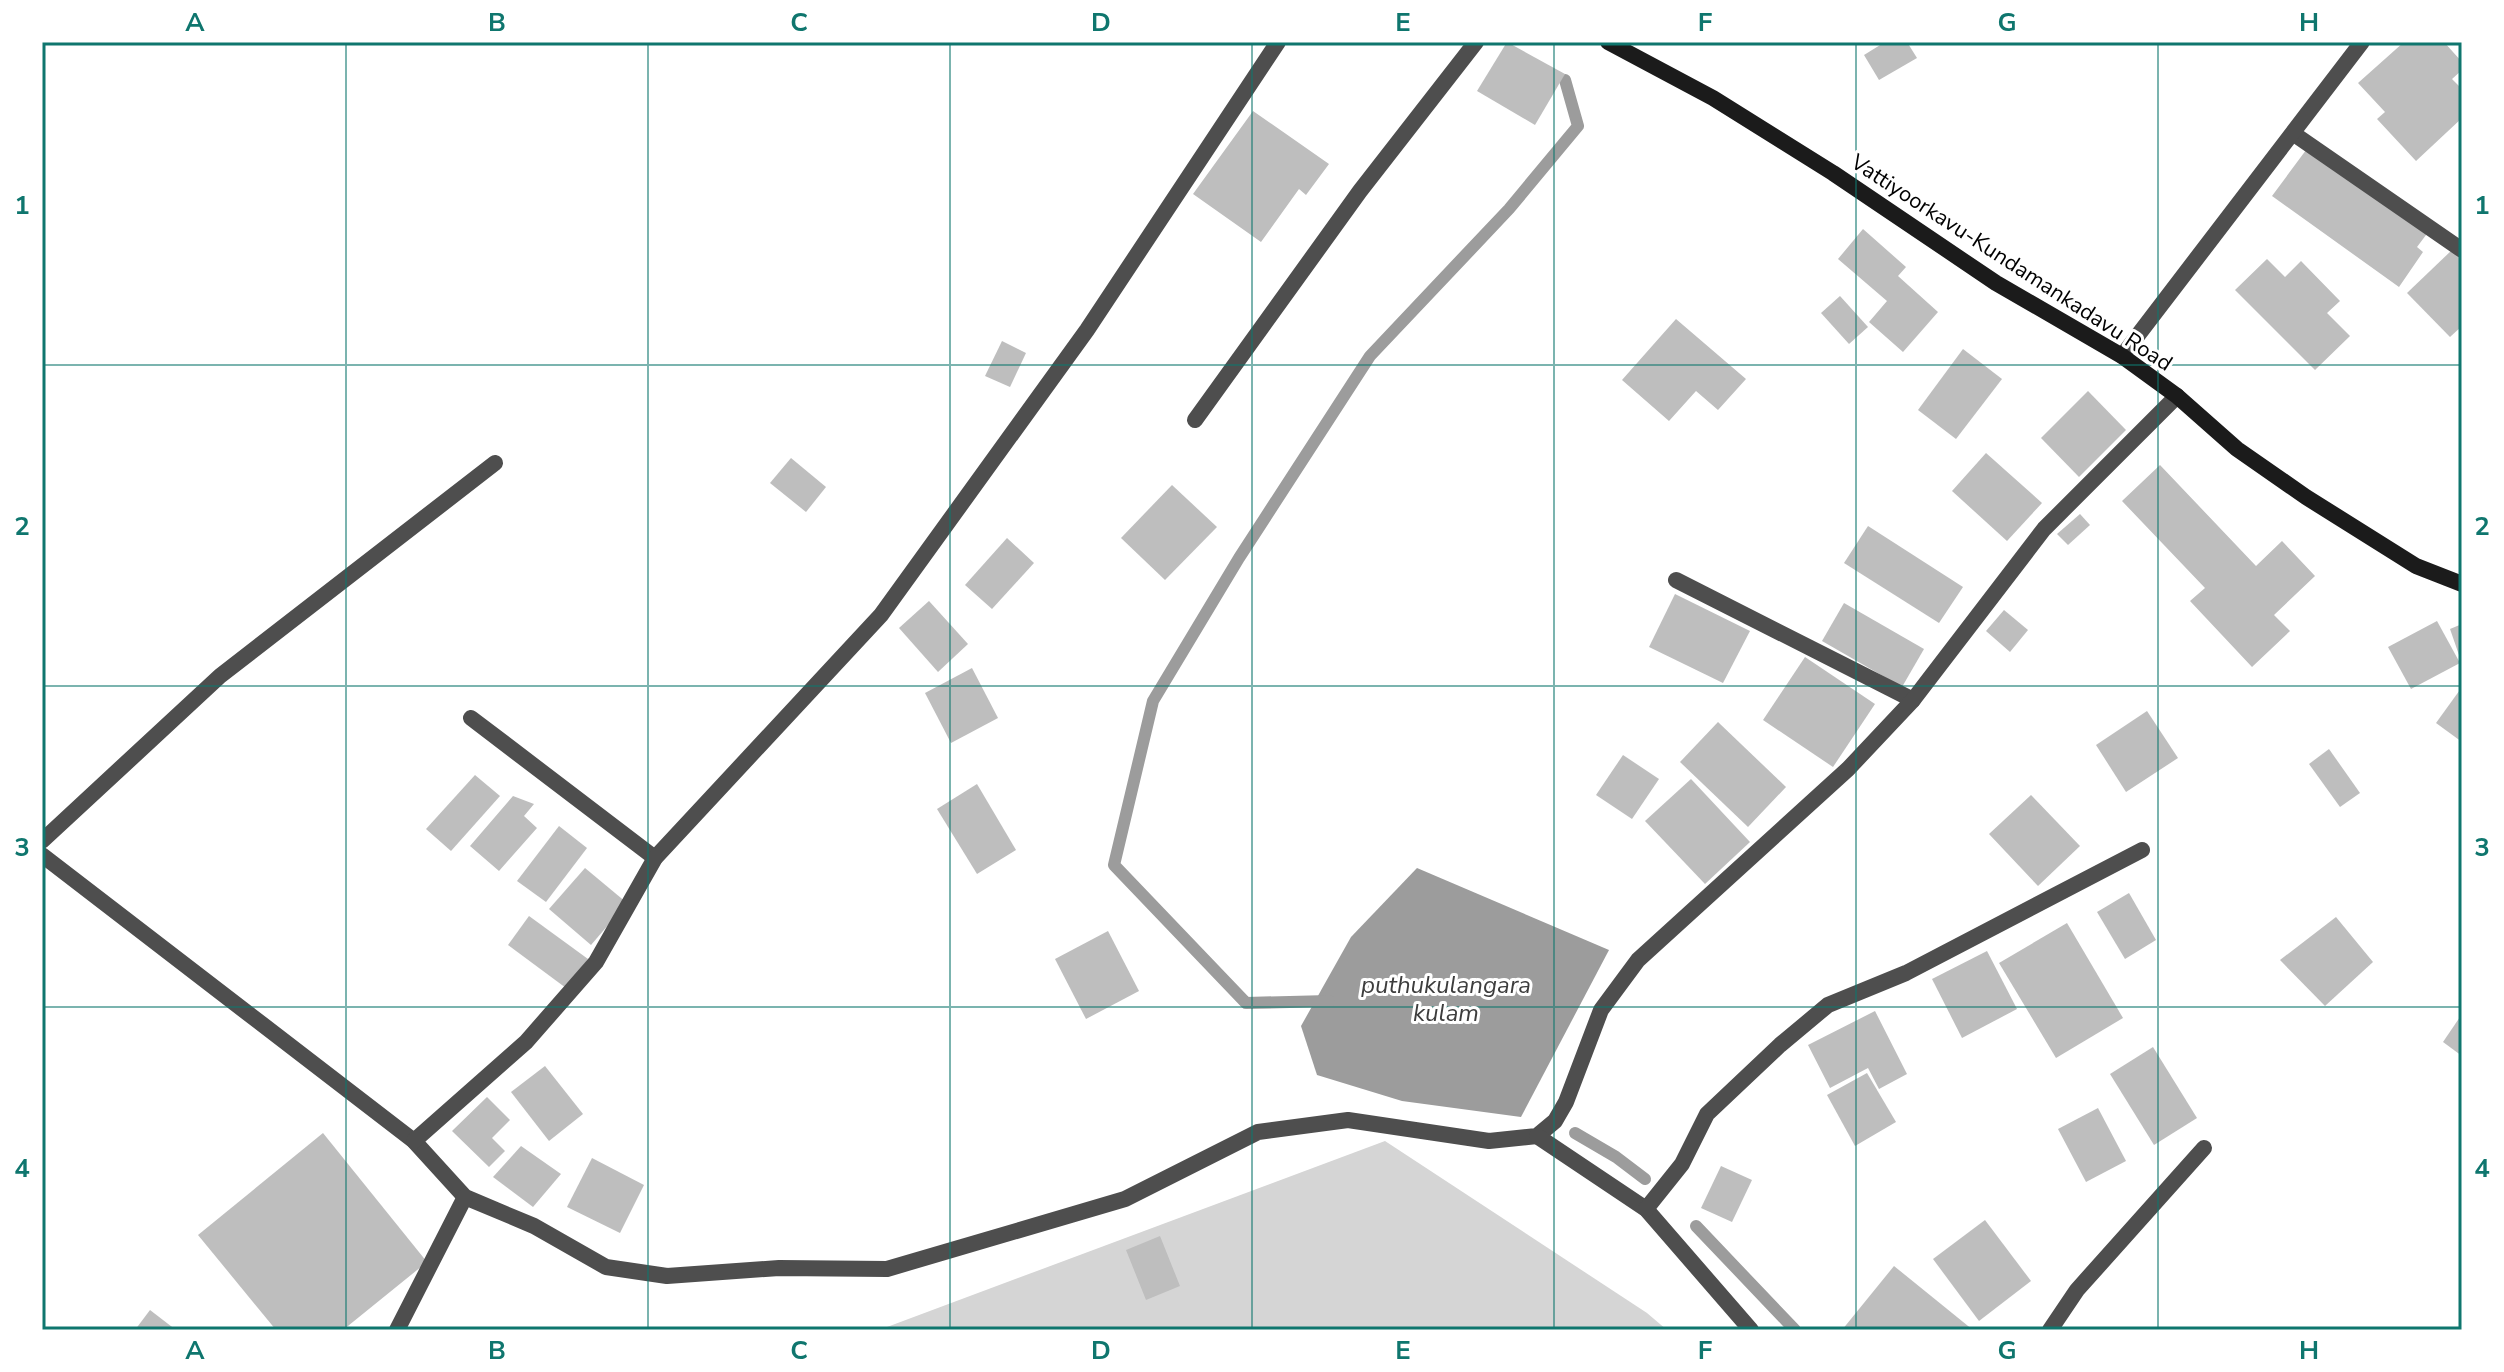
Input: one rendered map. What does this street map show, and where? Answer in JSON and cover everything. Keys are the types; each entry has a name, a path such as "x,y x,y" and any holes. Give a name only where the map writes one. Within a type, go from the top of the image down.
{"street":[{"path":"414,1141 526,1042 596,962 655,858 881,615 1087,330 1278,42"},
{"path":"1195,420 1360,191 1476,42"},
{"name":"Vattiyoorkavu-Kundamankadavu Road","path":"1608,42 1713,98 1833,173 1984,276 2122,356 2177,396 2237,449 2306,497 2416,566 2462,584"},
{"path":"2122,356 2362,42"},
{"path":"2294,134 2462,250"},
{"path":"42,855 414,1141 465,1197 534,1226 606,1267 667,1276 779,1268 887,1269 1125,1199 1258,1132 1348,1120 1489,1141 1537,1136 1555,1121 1566,1102 1601,1010 1638,960 1848,769 1913,700 2044,529 2177,396"},
{"path":"42,841 220,676 495,463"},
{"path":"1676,580 1913,700"},
{"path":"471,718 655,858"},
{"path":"1646,1209 1682,1164 1707,1114 1780,1045 1828,1005 1906,973 2142,850"},
{"path":"1537,1136 1646,1209 1751,1330"},
{"path":"2050,1330 2077,1290 2204,1148"},
{"path":"397,1330 465,1197"}],"shaded area":[{"path":"1385,1141 1647,1313 1667,1330 879,1330"}],"water":[{"name":"puthukulangara kulam","path":"1417,868 1609,950 1521,1117 1402,1101 1317,1075 1301,1026 1351,937"}],"building":[{"path":"1507,42 1565,74 1535,125 1477,91"},
{"path":"1885,42 1907,42 1917,58 1879,80 1864,55"},
{"path":"2404,42 2444,42 2462,62 2462,70 2452,79 2462,89 2462,118 2416,161 2377,119 2385,112 2358,83"},
{"path":"1253,111 1329,164 1306,195 1299,189 1261,242 1193,194"},
{"path":"2312,142 2432,227 2417,247 2423,252 2399,287 2272,196"},
{"path":"1863,229 1906,267 1898,276 1938,312 1903,352 1869,322 1887,301 1838,259"},
{"path":"2453,249 2462,258 2462,326 2450,337 2407,293"},
{"path":"2267,259 2285,277 2301,261 2340,301 2327,313 2350,336 2315,370 2235,290"},
{"path":"1840,296 1868,327 1849,344 1821,313"},
{"path":"1676,319 1746,379 1718,410 1696,391 1669,421 1622,380"},
{"path":"1002,341 1026,353 1010,387 985,376"},
{"path":"1963,349 2002,379 1956,439 1918,410"},
{"path":"2088,391 2126,430 2079,477 2041,438"},
{"path":"1986,453 2042,503 2007,541 1952,491"},
{"path":"791,458 826,487 806,512 770,483"},
{"path":"2160,465 2256,566 2282,541 2315,576 2274,615 2290,631 2252,667 2190,601 2205,588 2122,501"},
{"path":"1172,485 1217,527 1165,580 1121,538"},
{"path":"2080,514 2090,525 2068,545 2057,534"},
{"path":"1868,526 1963,587 1939,623 1844,563"},
{"path":"1007,538 1034,563 992,609 965,585"},
{"path":"1675,594 1750,631 1723,683 1649,647"},
{"path":"929,601 968,644 938,672 899,628"},
{"path":"1844,603 1924,649 1902,687 1822,641"},
{"path":"2004,610 2028,630 2010,652 1986,631"},
{"path":"2437,621 2460,663 2411,689 2388,647"},
{"path":"2462,624 2462,654 2459,655 2450,629"},
{"path":"1805,657 1875,704 1833,767 1763,720"},
{"path":"972,668 998,718 951,743 925,693"},
{"path":"2462,687 2462,742 2436,723"},
{"path":"2147,711 2178,758 2126,792 2096,745"},
{"path":"1718,722 1786,787 1748,827 1680,762"},
{"path":"2329,749 2360,793 2340,807 2309,764"},
{"path":"1623,755 1659,779 1632,819 1596,795"},
{"path":"475,775 500,796 451,851 426,829"},
{"path":"1691,779 1750,842 1705,884 1645,821"},
{"path":"977,784 1016,850 977,874 937,809"},
{"path":"2031,795 2080,846 2038,886 1989,834"},
{"path":"513,796 534,804 524,816 537,828 499,871 470,846"},
{"path":"559,826 587,848 546,902 517,881"},
{"path":"585,868 627,903 591,945 549,909"},
{"path":"2129,893 2156,940 2125,959 2097,912"},
{"path":"529,916 588,959 566,988 508,945"},
{"path":"2336,917 2373,962 2325,1006 2280,960"},
{"path":"2067,923 2123,1018 2056,1058 1999,963"},
{"path":"1108,931 1139,991 1086,1019 1055,959"},
{"path":"1987,951 2017,1009 1962,1038 1932,979"},
{"path":"1875,1011 1907,1074 1879,1089 1868,1068 1830,1088 1808,1045"},
{"path":"2462,1014 2462,1056 2443,1042"},
{"path":"2153,1047 2197,1118 2154,1145 2110,1074"},
{"path":"545,1066 583,1114 549,1141 511,1092"},
{"path":"1867,1073 1896,1122 1855,1146 1827,1095"},
{"path":"487,1097 510,1120 492,1138 505,1151 489,1167 452,1131"},
{"path":"2098,1108 2126,1161 2086,1182 2058,1129"},
{"path":"323,1133 427,1262 343,1330 276,1330 198,1235"},
{"path":"521,1146 561,1174 533,1207 493,1177"},
{"path":"592,1158 644,1185 620,1233 567,1207"},
{"path":"1721,1166 1752,1180 1732,1222 1701,1208"},
{"path":"1985,1220 2031,1281 1979,1321 1933,1259"},
{"path":"1160,1236 1180,1286 1146,1300 1126,1250"},
{"path":"1894,1266 1973,1330 1842,1330"},
{"path":"150,1310 176,1330 135,1330"}],"waterway":[{"path":"1329,1001 1246,1003 1114,865 1153,701 1239,558 1370,356 1509,209 1578,126 1565,80"},
{"path":"1575,1133 1616,1157 1645,1179"},
{"path":"1696,1226 1795,1330"}]}
